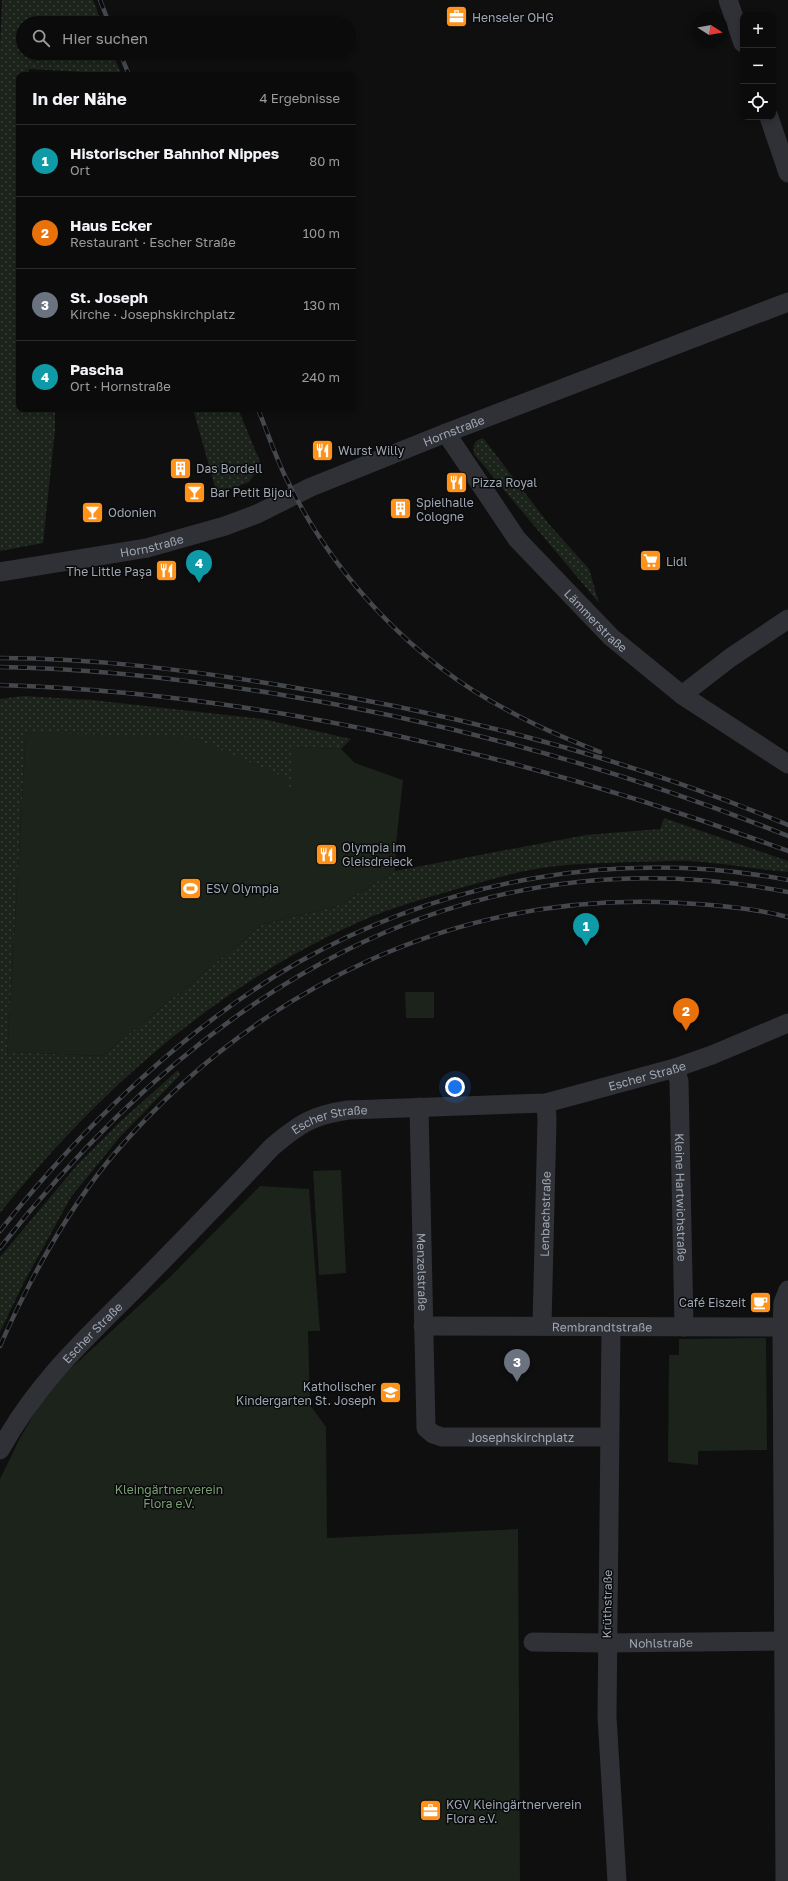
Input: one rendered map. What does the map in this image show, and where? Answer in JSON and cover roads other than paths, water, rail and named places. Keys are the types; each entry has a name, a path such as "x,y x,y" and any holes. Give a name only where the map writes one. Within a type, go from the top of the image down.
{"street":[{"path":"728,0 740,34"},
{"path":"770,120 788,173"},
{"name":"Hornstraße","path":"0,572 147,548 225,526 257,514 311,487 446,433 788,302"},
{"name":"Lämmerstraße","path":"446,433 516,539 611,638 682,695 788,764"},
{"path":"682,695 730,658 788,619"},
{"name":"Escher Straße","path":"0,1450 15,1423 45,1381 272,1147 291,1131 308,1120 327,1113 348,1110 546,1103 675,1068 712,1055 788,1023"},
{"name":"Kleine Hartwichstraße","path":"675,1068 679,1081 684,1327"},
{"name":"Lenbachstraße","path":"542,1326 547,1120 546,1103"},
{"name":"Menzelstraße","path":"419,1107 426,1428 433,1434"},
{"path":"785,1881 786,1436 782,1327 783,1303 788,1290"},
{"name":"Rembrandtstraße","path":"423,1326 782,1327"},
{"name":"Krüthstraße","path":"611,1327 606,1643 607,1717 617,1881"},
{"name":"Josephskirchplatz","path":"433,1434 442,1438 610,1437"},
{"name":"Nohlstraße","path":"533,1642 606,1643 786,1641"}],"railway":[{"path":"100,0 106,16"},
{"path":"123,60 128,72"},
{"path":"259,412 281,468 304,512 326,547 378,612 408,641 473,691 531,722 600,752"},
{"path":"0,658 70,660 210,674 344,696 409,709 538,740 601,758 664,778 788,825"},
{"path":"0,667 102,672 204,683 271,693 403,718 469,733 598,769 662,789 788,836"},
{"path":"0,685 100,691 200,701 301,717 400,736 499,760 597,787 694,818 788,851"},
{"path":"0,1231 64,1155 136,1083 174,1049 255,989 297,963 354,934 413,910 474,891 535,878 598,870 661,868 725,871 788,880"},
{"path":"0,1248 77,1158 160,1077 249,1008 344,952 445,910 553,885 667,879 788,892"},
{"path":"0,1346 23,1296 51,1246 82,1197 115,1153 172,1094 233,1042 299,997 369,960 442,932 519,913 599,903 681,903 748,909 788,917"}],"place":[{"name":"Henseler OHG","path":"457,17"},
{"name":"Wurst Willy","path":"323,450"},
{"name":"Das Bordell","path":"181,468"},
{"name":"Pizza Royal","path":"457,482"},
{"name":"Bar Petit Bijou","path":"195,492"},
{"name":"Spielhalle Cologne","path":"400,509"},
{"name":"Odonien","path":"93,512"},
{"name":"Lidl","path":"650,561"},
{"name":"The Little Paşa","path":"167,571"},
{"name":"Pascha","path":"199,583"},
{"name":"Olympia im Gleisdreieck","path":"326,854"},
{"name":"ESV Olympia","path":"191,888"},
{"name":"Historischer Bahnhof Nippes","path":"586,946"},
{"name":"Haus Ecker","path":"686,1031"},
{"name":"Café Eiszeit","path":"761,1302"},
{"name":"St. Joseph","path":"517,1382"},
{"name":"Katholischer Kindergarten St. Joseph","path":"391,1393"},
{"name":"KGV Kleingärtnerverein Flora e.V.","path":"431,1811"}],"park label":[{"name":"Kleingärtnerverein Flora e.V.","path":"169,1496"}]}
